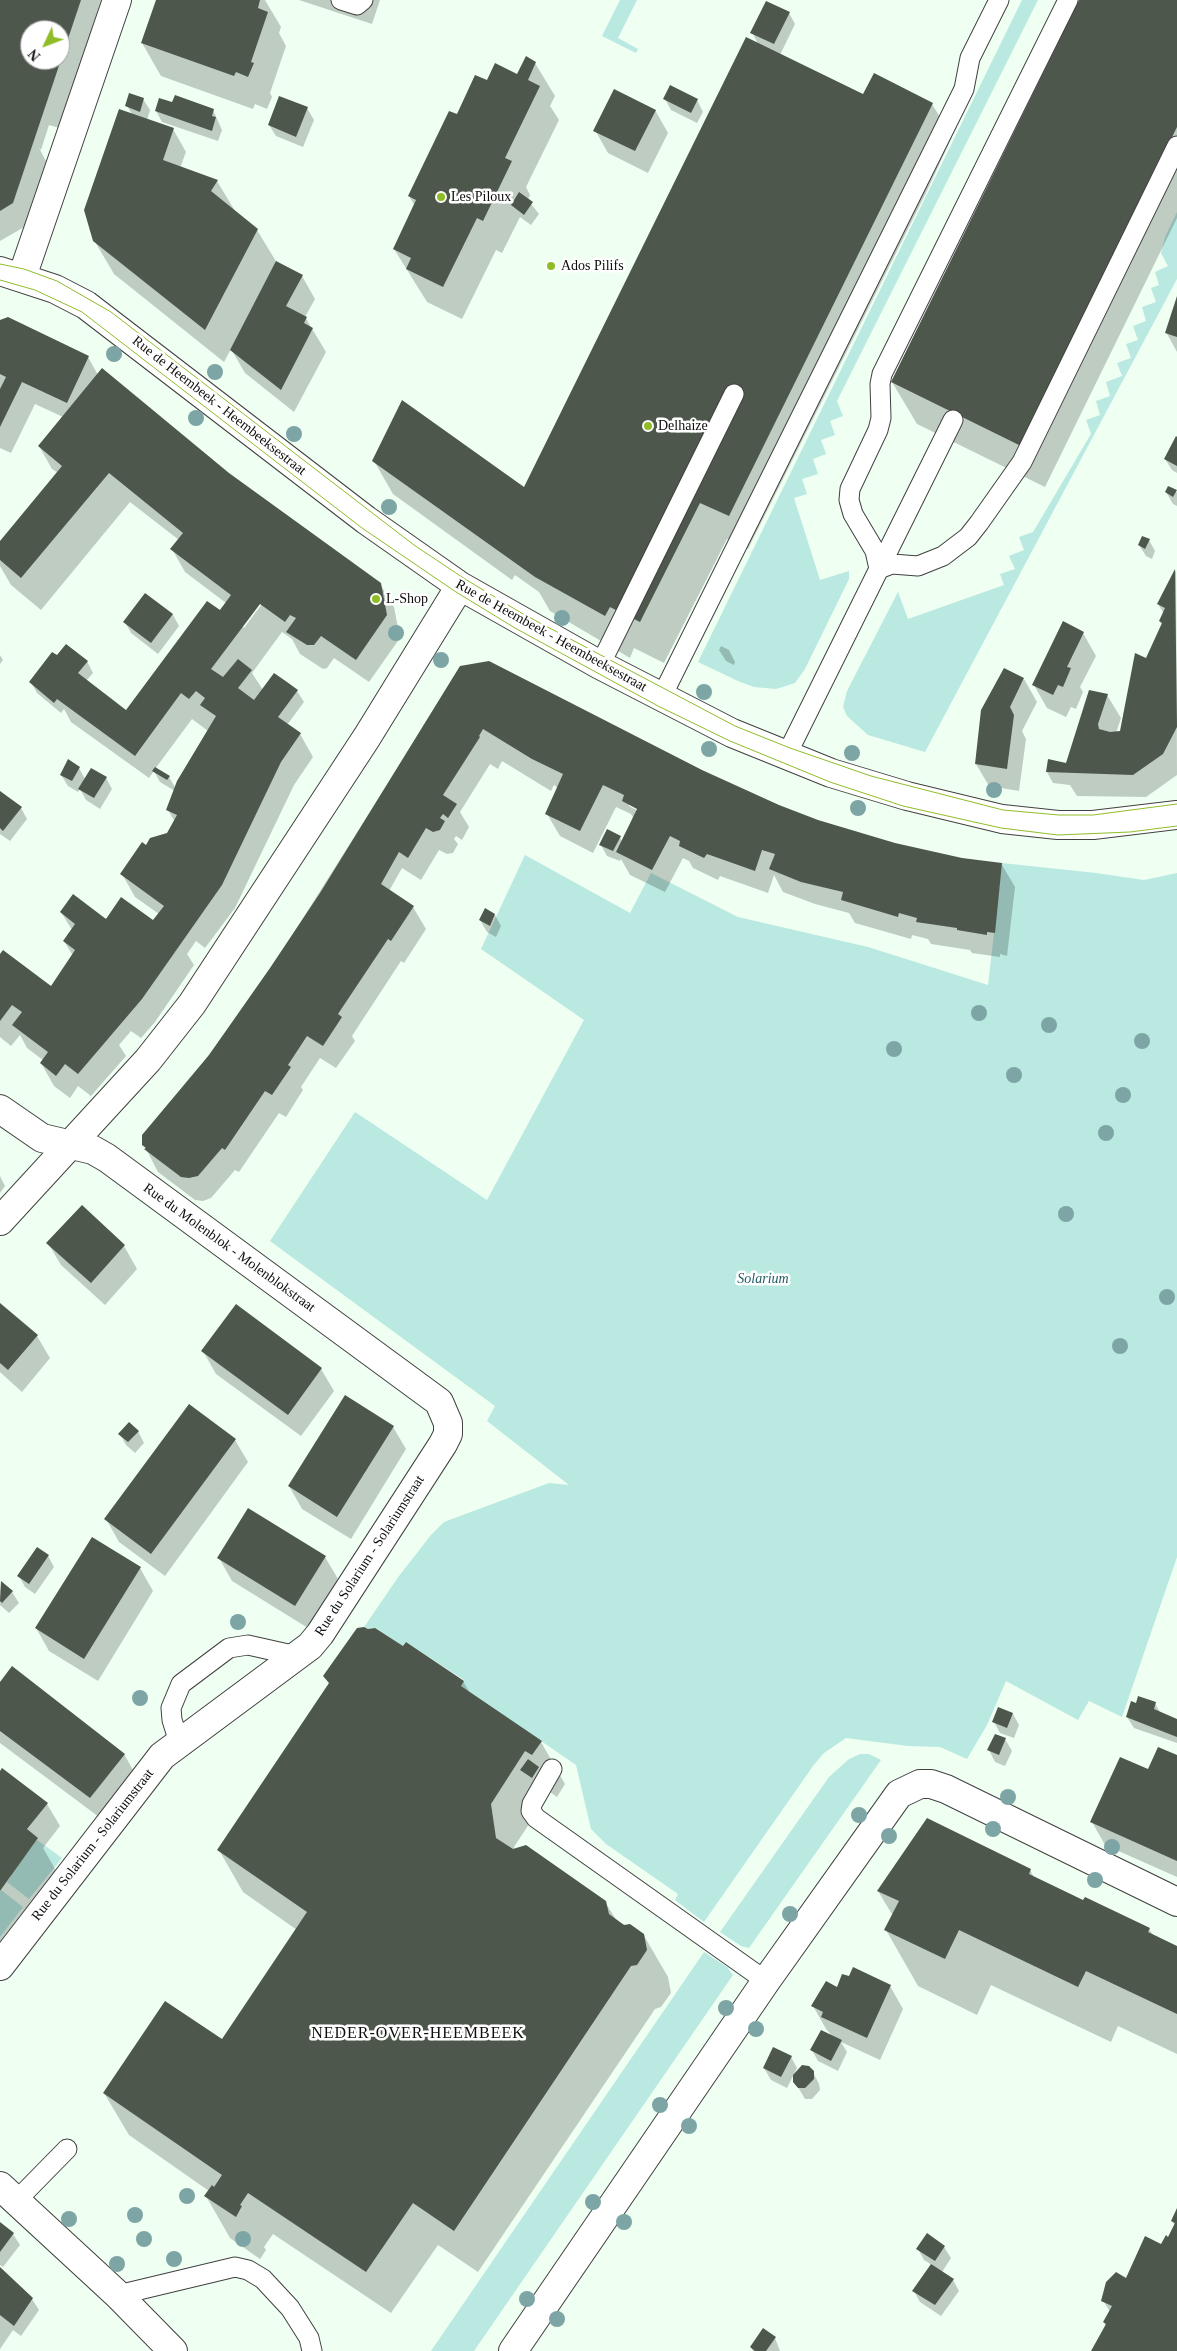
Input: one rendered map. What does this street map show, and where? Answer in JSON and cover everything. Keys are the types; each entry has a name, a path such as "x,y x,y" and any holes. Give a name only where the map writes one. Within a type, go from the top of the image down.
{"street":[{"path":"11,274 117,0"},
{"name":"Rue de Heembeek - Heembeeksestraat","path":"11,274 71,297 107,319 366,520 460,586 519,621 661,698 732,733 831,773 899,794 1002,819 1058,825 1093,825 1177,815"},
{"path":"0,1221 148,1060 192,1004 367,736 460,586"},
{"name":"Rue du Molenblok - Molenblokstraat","path":"0,1109 42,1138 94,1150 107,1158 439,1402 445,1412"},
{"name":"Rue du Solarium - Solariumstraat","path":"0,1966 149,1771 179,1742 310,1646 320,1634 443,1444 448,1434 445,1412"},
{"path":"513,2351 766,1981 887,1808 899,1794 920,1784 931,1784 946,1789 1177,1902"},
{"path":"8,2193 118,2295 173,2351"}],"lane":[{"path":"341,0 357,5 363,0"},
{"path":"661,698 964,89 970,58 999,0"},
{"path":"879,569 875,551 853,514 849,500 850,489 878,430 881,418 880,384 882,374 1068,0"},
{"path":"879,569 892,564 918,566 943,556 968,537 979,524 1022,462 1177,146"},
{"path":"600,665 734,394"},
{"path":"786,756 953,420"},
{"path":"179,1742 172,1720 171,1708 181,1684 229,1648 248,1645 296,1656"},
{"path":"552,1769 532,1804 531,1811 536,1818 766,1981"},
{"path":"8,2193 67,2149"},
{"path":"118,2295 235,2267 248,2270 263,2279 290,2308 310,2338 312,2351"}],"green space":[{"path":"620,0 637,0 618,38 638,49 636,53 602,36"},
{"path":"1022,0 1038,0 837,401 843,416 830,421 835,435 821,440 826,454 813,459 818,474 802,479 807,494 794,498 820,580 849,571 849,579 805,669 795,683 776,689 754,687 738,681 698,662"},
{"path":"1177,212 1177,279 925,752 868,735 847,716 843,707 847,691 898,592 908,619 1004,585 1000,574 1015,569 1009,556 1024,550 1019,537 1033,532 1091,434 1086,420 1100,415 1096,401 1110,396 1106,382 1122,376 1117,363 1131,358 1126,344 1138,340 1133,326 1146,321 1142,307 1156,302 1151,288 1159,285 1155,272 1168,266 1161,253 1165,237"},
{"name":"Solarium","path":"525,855 630,913 651,873 738,917 868,947 988,985 1002,863 1144,880 1177,873 1177,1557 1122,1717 1089,1701 1078,1720 1006,1681 987,1725 967,1759 940,1747 908,1746 846,1738 824,1753 813,1766 704,1922 675,1900 678,1894 606,1844 591,1829 576,1765 461,1686 464,1680 406,1642 403,1646 375,1628 368,1629 364,1627 399,1576 431,1535 444,1522 549,1483 569,1485 487,1421 495,1406 270,1241 355,1112 487,1200 584,1020 481,949"},
{"path":"860,1754 869,1754 881,1760 749,1948 741,1946 720,1932 829,1777 849,1759"},
{"path":"37,1840 62,1858 29,1899 7,1882 11,1877 10,1875"},
{"path":"1,1890 23,1907 0,1937 0,1892"},
{"path":"704,1952 727,1967 733,1975 474,2351 431,2351"}],"building":[{"path":"0,0 81,0 70,33 70,20 20,20 20,70 58,70 13,203 0,211"},
{"path":"156,0 260,0 258,8 268,12 251,62 254,63 248,77 236,72 234,76 141,43"},
{"path":"1079,0 1177,0 1177,127 1021,446 891,382"},
{"path":"766,1 790,12 774,44 750,33"},
{"path":"746,37 863,94 874,73 933,103 729,516 700,503 640,622 610,607 605,616 535,577 372,461 402,400 524,487"},
{"path":"526,56 536,62 528,80 540,86 505,158 512,161 483,221 477,218 443,287 406,269 411,258 393,249 416,200 408,196 449,111 457,114 475,75 487,80 495,63 517,74"},
{"path":"670,85 698,99 691,113 663,99"},
{"path":"614,89 656,110 635,151 593,131"},
{"path":"129,93 144,98 140,112 125,106"},
{"path":"175,95 214,109 212,116 216,117 212,131 155,111 159,98 172,102"},
{"path":"279,96 308,107 296,137 268,125"},
{"path":"119,109 174,128 163,160 218,180 211,191 258,229 205,330 93,241 84,210"},
{"path":"519,192 533,202 524,215 511,205"},
{"path":"276,261 303,275 286,306 307,317 304,323 313,328 281,390 230,350"},
{"path":"1177,296 1177,337 1165,333"},
{"path":"8,317 89,356 67,403 22,382 0,427 0,389 6,377 0,374 0,320"},
{"path":"102,368 229,473 381,583 387,615 356,660 321,636 314,645 307,645 286,632 296,618 290,615 285,622 260,604 211,669 223,677 238,659 252,670 238,688 254,700 274,673 287,682 298,690 278,717 301,733 281,762 222,885 142,999 78,1074 65,1064 56,1076 40,1063 48,1052 12,1025 22,1012 12,1005 0,1021 0,954 3,950 51,986 75,950 63,941 75,924 60,912 73,894 106,919 121,897 153,920 164,906 120,874 142,842 146,845 150,838 167,833 177,815 166,810 177,781 216,716 200,705 205,698 196,691 189,699 181,693 135,756 57,699 54,703 29,682 52,652 57,655 66,644 88,661 78,673 126,710 207,601 220,610 231,595 170,549 183,533 109,473 21,578 0,560 0,541 62,466 38,446"},
{"path":"1177,437 1177,466 1164,459"},
{"path":"1168,486 1177,490 1173,497 1165,492"},
{"path":"1142,536 1150,539 1145,549 1138,545"},
{"path":"1175,569 1177,727 1163,754 1133,775 1046,772 1048,759 1066,763 1089,690 1108,694 1098,724 1099,729 1110,732 1120,731 1135,653 1146,658 1162,623 1159,621 1165,608 1157,604"},
{"path":"145,593 173,614 151,643 123,622"},
{"path":"1063,621 1084,632 1067,667 1071,668 1063,687 1058,685 1053,695 1032,685"},
{"path":"489,661 702,770 779,805 818,820 895,843 962,858 1002,863 995,933 987,932 987,935 916,922 917,918 899,913 898,917 841,900 843,892 801,882 769,869 775,854 762,850 755,871 707,854 704,858 679,846 680,841 670,836 652,870 616,852 637,809 622,801 624,795 603,785 580,831 545,814 563,774 532,759 483,729 480,737 443,795 457,804 448,818 443,814 440,818 445,821 440,830 433,832 426,828 408,858 399,852 381,884 414,906 391,941 388,939 338,1014 342,1017 323,1046 307,1036 288,1065 291,1067 272,1095 265,1091 225,1150 222,1148 198,1176 181,1177 144,1149 146,1148 142,1145 142,1135 209,1055 270,968 320,893 460,666"},
{"path":"1004,668 1024,678 1010,707 1014,715 1007,769 975,764 981,710"},
{"path":"68,759 80,767 72,781 60,775"},
{"path":"155,767 170,776 167,780 152,771"},
{"path":"91,768 107,777 94,798 78,789"},
{"path":"0,791 22,807 3,831 0,828"},
{"path":"607,829 621,836 613,851 599,845"},
{"path":"485,908 495,914 490,926 479,920"},
{"path":"82,1205 125,1245 91,1283 46,1243"},
{"path":"0,1303 38,1335 8,1370 0,1363"},
{"path":"236,1304 322,1368 288,1415 201,1351"},
{"path":"345,1395 394,1426 337,1517 288,1486"},
{"path":"189,1404 236,1439 151,1554 104,1519"},
{"path":"129,1422 139,1431 128,1442 118,1434"},
{"path":"248,1508 326,1556 295,1606 217,1558"},
{"path":"92,1537 141,1567 84,1659 35,1628"},
{"path":"37,1547 49,1555 29,1584 17,1576"},
{"path":"1,1581 13,1591 2,1603 0,1601"},
{"path":"364,1627 368,1629 375,1628 403,1646 406,1642 464,1681 461,1686 542,1741 532,1755 525,1751 491,1804 496,1838 513,1849 526,1845 606,1901 609,1914 624,1925 630,1924 644,1934 647,1950 637,1965 631,1966 454,2231 413,2203 366,2272 248,2193 240,2205 242,2206 236,2217 204,2196 212,2185 214,2187 222,2175 103,2093 165,2001 222,2039 307,1912 217,1850 329,1683 323,1676 357,1628"},
{"path":"12,1666 125,1754 90,1798 0,1731 0,1682"},
{"path":"1138,1696 1156,1702 1154,1709 1177,1719 1177,1737 1126,1717 1131,1701 1136,1703"},
{"path":"998,1707 1013,1713 1007,1728 992,1722"},
{"path":"995,1734 1006,1738 999,1755 987,1750"},
{"path":"1158,1747 1177,1755 1177,1861 1090,1822 1120,1757 1148,1769"},
{"path":"528,1759 539,1767 532,1778 520,1770"},
{"path":"2,1768 48,1803 27,1829 38,1838 0,1891 0,1771"},
{"path":"927,1818 1031,1869 1029,1874 1083,1900 1085,1897 1150,1928 1148,1932 1177,1946 1177,2014 1086,1971 1078,1987 959,1930 945,1959 884,1930 899,1901 877,1891"},
{"path":"853,1967 891,1985 867,2038 821,2017 823,2012 811,2006 826,1981 837,1987 842,1974 849,1976"},
{"path":"821,2030 842,2040 831,2061 810,2050"},
{"path":"773,2047 792,2056 781,2077 763,2068"},
{"path":"802,2065 809,2066 814,2071 814,2079 805,2088 798,2088 793,2082 793,2075"},
{"path":"1177,2208 1177,2351 1091,2351 1106,2324 1103,2322 1112,2306 1101,2301 1106,2282 1116,2272 1126,2278 1145,2236 1161,2244 1166,2235 1168,2237 1175,2223 1171,2221"},
{"path":"0,2222 14,2233 0,2252"},
{"path":"927,2233 945,2246 935,2261 916,2249"},
{"path":"931,2264 954,2279 935,2305 912,2291"},
{"path":"0,2267 33,2298 14,2326 0,2315"},
{"path":"763,2328 776,2337 766,2351 755,2351 750,2347"}],"tram line":[{"path":"0,264 24,269 57,281 111,312 414,545 465,579 523,614 735,726 790,748 871,776 1003,810 1059,815 1093,815 1177,804"},
{"path":"0,280 35,290 82,312 362,528 456,592 515,628 658,706 730,741 830,782 903,806 1001,828 1058,835 1130,832 1177,826"}],"place":[{"name":"Les Piloux","path":"441,197"},
{"name":"Ados Pilifs","path":"551,266"},
{"name":"Delhaize","path":"648,426"},
{"name":"L-Shop","path":"376,599"}],"district":[{"name":"NEDER-OVER-HEEMBEEK","path":"418,2034"}]}
